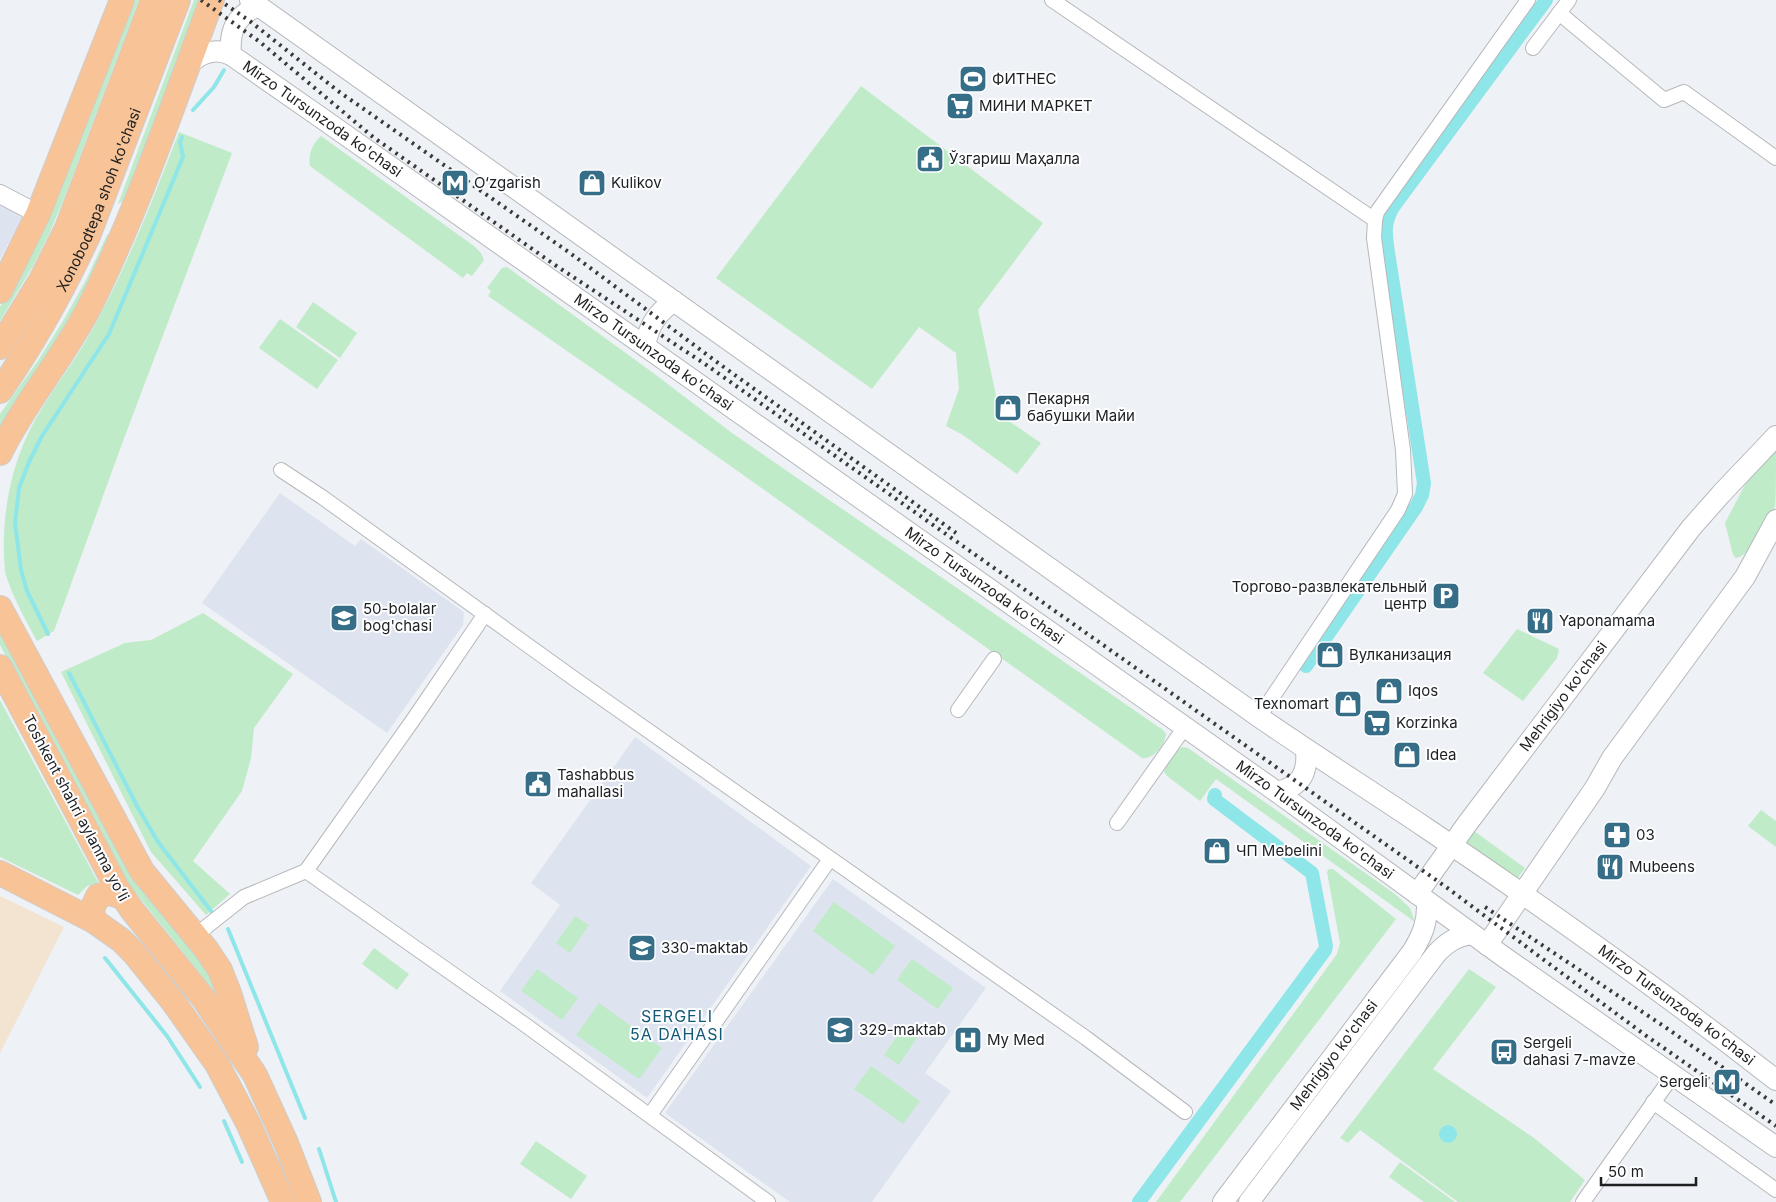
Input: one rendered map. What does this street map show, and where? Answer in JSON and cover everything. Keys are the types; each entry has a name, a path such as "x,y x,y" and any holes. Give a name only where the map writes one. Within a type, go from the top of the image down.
{"highway":[{"path":"0,291 38,214 122,0"},
{"name":"Xonobodtepa shoh ko'chasi","path":"0,347 40,280 66,228 153,0"},
{"name":"Xonobodtepa shoh ko'chasi","path":"0,391 42,326 88,236 178,0"},
{"path":"0,453 18,420 64,351 90,304 138,199 212,0"},
{"path":"88,236 138,199"},
{"path":"0,608 133,856 154,887 213,959 225,981 255,1075"},
{"name":"Toshkent shahri aylanma yoʻli","path":"0,666 103,864 123,897 204,999 255,1075 286,1143 309,1202"},
{"path":"0,873 94,922 121,940 134,953 201,1039 232,1090 266,1160 283,1202"},
{"path":"94,922 92,909 98,896 110,893 123,897"}],"main road":[{"name":"Mirzo Tursunzoda ko'chasi","path":"254,3 1259,717 1452,846 1636,975 1776,1080"},
{"path":"231,55 230,40 235,25 254,3"},
{"name":"Mirzo Tursunzoda ko'chasi","path":"188,65 201,54 221,51 231,55 646,346 1185,727 1480,940 1776,1147"},
{"path":"646,346 653,320 674,301"},
{"name":"Mehrigiyo ko'chasi","path":"1223,1202 1412,952 1426,924 1422,898 1452,846 1691,528 1776,436"},
{"path":"1480,940 1522,895 1595,788 1612,758 1745,577 1776,520"},
{"path":"1276,792 1300,781 1306,766 1306,750"},
{"name":"Mehrigiyo ko'chasi","path":"1249,1202 1436,954 1451,941 1464,935 1480,940"}],"street":[{"path":"1054,0 1375,220"},
{"path":"1259,717 1398,510 1405,494 1403,450 1374,238 1375,220 1382,205 1528,0"},
{"path":"1533,48 1569,0"},
{"path":"1559,14 1664,100 1684,92 1776,158"},
{"path":"0,194 38,214"},
{"path":"281,470 322,497 1086,1038 1185,1112"},
{"path":"197,938 206,927 244,897 306,871 413,720 485,614"},
{"path":"958,710 994,659"},
{"path":"1117,822 1185,727"},
{"path":"650,1115 830,858"},
{"path":"306,871 531,1029 768,1202"},
{"path":"1583,1202 1673,1075"},
{"path":"1653,1102 1776,1190"}],"shaded area":[{"path":"0,198 26,210 0,259"},
{"name":"50-bolalar bog'chasi","path":"280,493 355,546 361,539 464,612 463,625 387,733 202,603"},
{"name":"330-maktab","path":"635,737 811,866 647,1098 500,991 560,905 531,883"},
{"name":"329-maktab","path":"833,879 986,988 925,1073 951,1091 872,1202 790,1202 665,1113"},
{"path":"0,896 64,927 0,1053"}],"green space":[{"path":"130,0 139,0 63,201 33,266 0,321 0,307 8,294"},
{"path":"194,0 204,0 132,195 118,204"},
{"path":"861,86 1043,223 978,310 1000,415 1041,443 1017,474 963,435 946,426 959,389 956,353 919,327 872,389 716,278"},
{"path":"179,132 232,153 123,441 54,631 37,641 15,599 5,572 4,529 6,508 15,467 31,428 86,340 117,282"},
{"path":"321,136 474,246 481,253 484,260 472,276 467,273 463,278 310,166 312,149"},
{"path":"119,229 97,274 0,432 0,414 63,321 86,280 107,235"},
{"path":"507,267 652,372 732,433 1163,730 1166,734 1161,747 1150,757 1142,758 488,296 491,291 487,288 502,268"},
{"path":"313,302 357,333 340,358 296,327"},
{"path":"280,319 338,360 317,389 259,348"},
{"path":"1776,450 1775,506 1765,528 1753,544 1742,556 1736,558 1733,555 1725,523 1747,481"},
{"path":"203,613 293,674 254,728 251,758 242,791 193,861 230,894 206,915 151,852 61,672 125,643 151,640"},
{"path":"0,621 202,955 226,1006 124,878 0,645"},
{"path":"1517,629 1559,649 1557,658 1523,701 1483,673"},
{"path":"0,700 99,884 87,886 78,895 0,857"},
{"path":"1183,747 1188,748 1395,894 1410,908 1415,922 1216,779 1200,801 1164,772 1171,758"},
{"path":"1761,810 1776,821 1776,847 1748,826"},
{"path":"1474,831 1525,868 1517,879 1466,842"},
{"path":"1329,869 1333,869 1396,919 1180,1202 1156,1202 1337,954 1340,943 1327,872"},
{"path":"834,902 895,946 873,975 813,931"},
{"path":"575,916 589,925 570,953 556,943"},
{"path":"374,948 409,974 397,990 362,964"},
{"path":"912,959 953,988 938,1009 897,980"},
{"path":"537,969 578,998 562,1020 521,991"},
{"path":"1469,969 1496,987 1433,1069 1534,1138 1585,1180 1570,1202 1458,1202 1360,1130 1348,1143 1340,1138"},
{"path":"599,1003 662,1048 639,1079 576,1035"},
{"path":"904,1026 918,1036 899,1065 884,1055"},
{"path":"871,1066 920,1101 903,1124 854,1089"},
{"path":"536,1141 587,1176 571,1199 520,1164"},
{"path":"1400,1162 1455,1202 1424,1202 1389,1177"}],"water":[{"path":"1444,1125 1452,1125 1457,1130 1455,1141 1444,1143 1439,1138 1439,1130"}],"waterway":[{"path":"1306,666 1416,507 1422,495 1424,483 1387,246 1386,230 1388,217 1393,207 1546,0"},
{"path":"193,110 214,87 224,70"},
{"path":"48,634 27,591 21,570 15,523 19,488 42,436 109,334 183,157 180,142 182,137"},
{"path":"69,673 137,806 158,842 211,911"},
{"path":"1139,1202 1325,950 1326,946 1312,873 1214,799 1215,795"},
{"path":"228,929 305,1118"},
{"path":"105,958 167,1036 200,1087"},
{"path":"224,1121 242,1162"},
{"path":"319,1149 336,1202"}],"railway":[{"path":"201,0 260,42 373,137 555,265 705,364 1446,887 1645,1035 1776,1126"},
{"path":"219,0 251,22 338,91 570,253 725,368 956,533"},
{"path":"1485,907 1665,1027 1776,1105"}],"place":[{"name":"ФИТНЕС","path":"973,79"},
{"name":"МИНИ МАРКЕТ","path":"960,106"},
{"name":"Ўзгариш Маҳалла","path":"930,159"},
{"name":"O‘zgarish","path":"455,183"},
{"name":"Kulikov","path":"592,183"},
{"name":"Пекарня бабушки Майи","path":"1008,408"},
{"name":"Торгово-развлекательный центр","path":"1446,596"},
{"name":"50-bolalar bog'chasi","path":"344,618"},
{"name":"Yaponamama","path":"1540,621"},
{"name":"Вулканизация","path":"1330,655"},
{"name":"Iqos","path":"1389,691"},
{"name":"Texnomart","path":"1348,704"},
{"name":"Korzinka","path":"1377,723"},
{"name":"Idea","path":"1407,755"},
{"name":"Tashabbus mahallasi","path":"538,784"},
{"name":"03","path":"1617,835"},
{"name":"ЧП Mebelini","path":"1217,851"},
{"name":"Mubeens","path":"1610,867"},
{"name":"330-maktab","path":"642,948"},
{"name":"329-maktab","path":"840,1030"},
{"name":"My Med","path":"968,1040"},
{"name":"Sergeli dahasi 7-mavze","path":"1504,1052"},
{"name":"Sergeli","path":"1727,1082"}],"district":[{"name":"SERGELI 5A DAHASI","path":"677,1025"}]}
